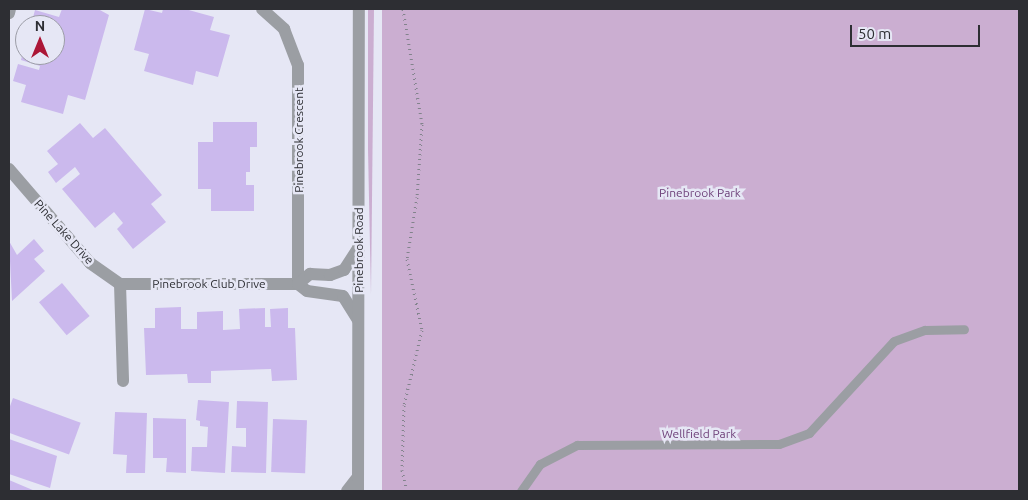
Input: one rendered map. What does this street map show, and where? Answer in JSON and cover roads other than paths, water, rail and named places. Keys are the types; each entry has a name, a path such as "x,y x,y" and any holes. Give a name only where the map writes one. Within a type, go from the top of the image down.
{"street":[{"path":"9,13 10,9"},
{"name":"Pinebrook Crescent","path":"262,9 284,29 298,65 298,284"},
{"name":"Pinebrook Road","path":"358,491 359,9"},
{"name":"Pine Lake Drive","path":"9,169 90,262 120,284"},
{"name":"Pinebrook Club Drive","path":"298,284 307,276 330,275 344,270 358,247"},
{"path":"120,284 123,381"},
{"name":"Pinebrook Club Drive","path":"120,284 298,284 307,291 343,296 358,321"},
{"path":"347,491 358,477"}],"lane":[{"path":"521,491 540,464 577,445 778,444 808,433 894,341 925,330 964,329"}],"park label":[{"name":"Pinebrook Park","path":"700,193"},
{"name":"Wellfield Park","path":"699,434"}]}
